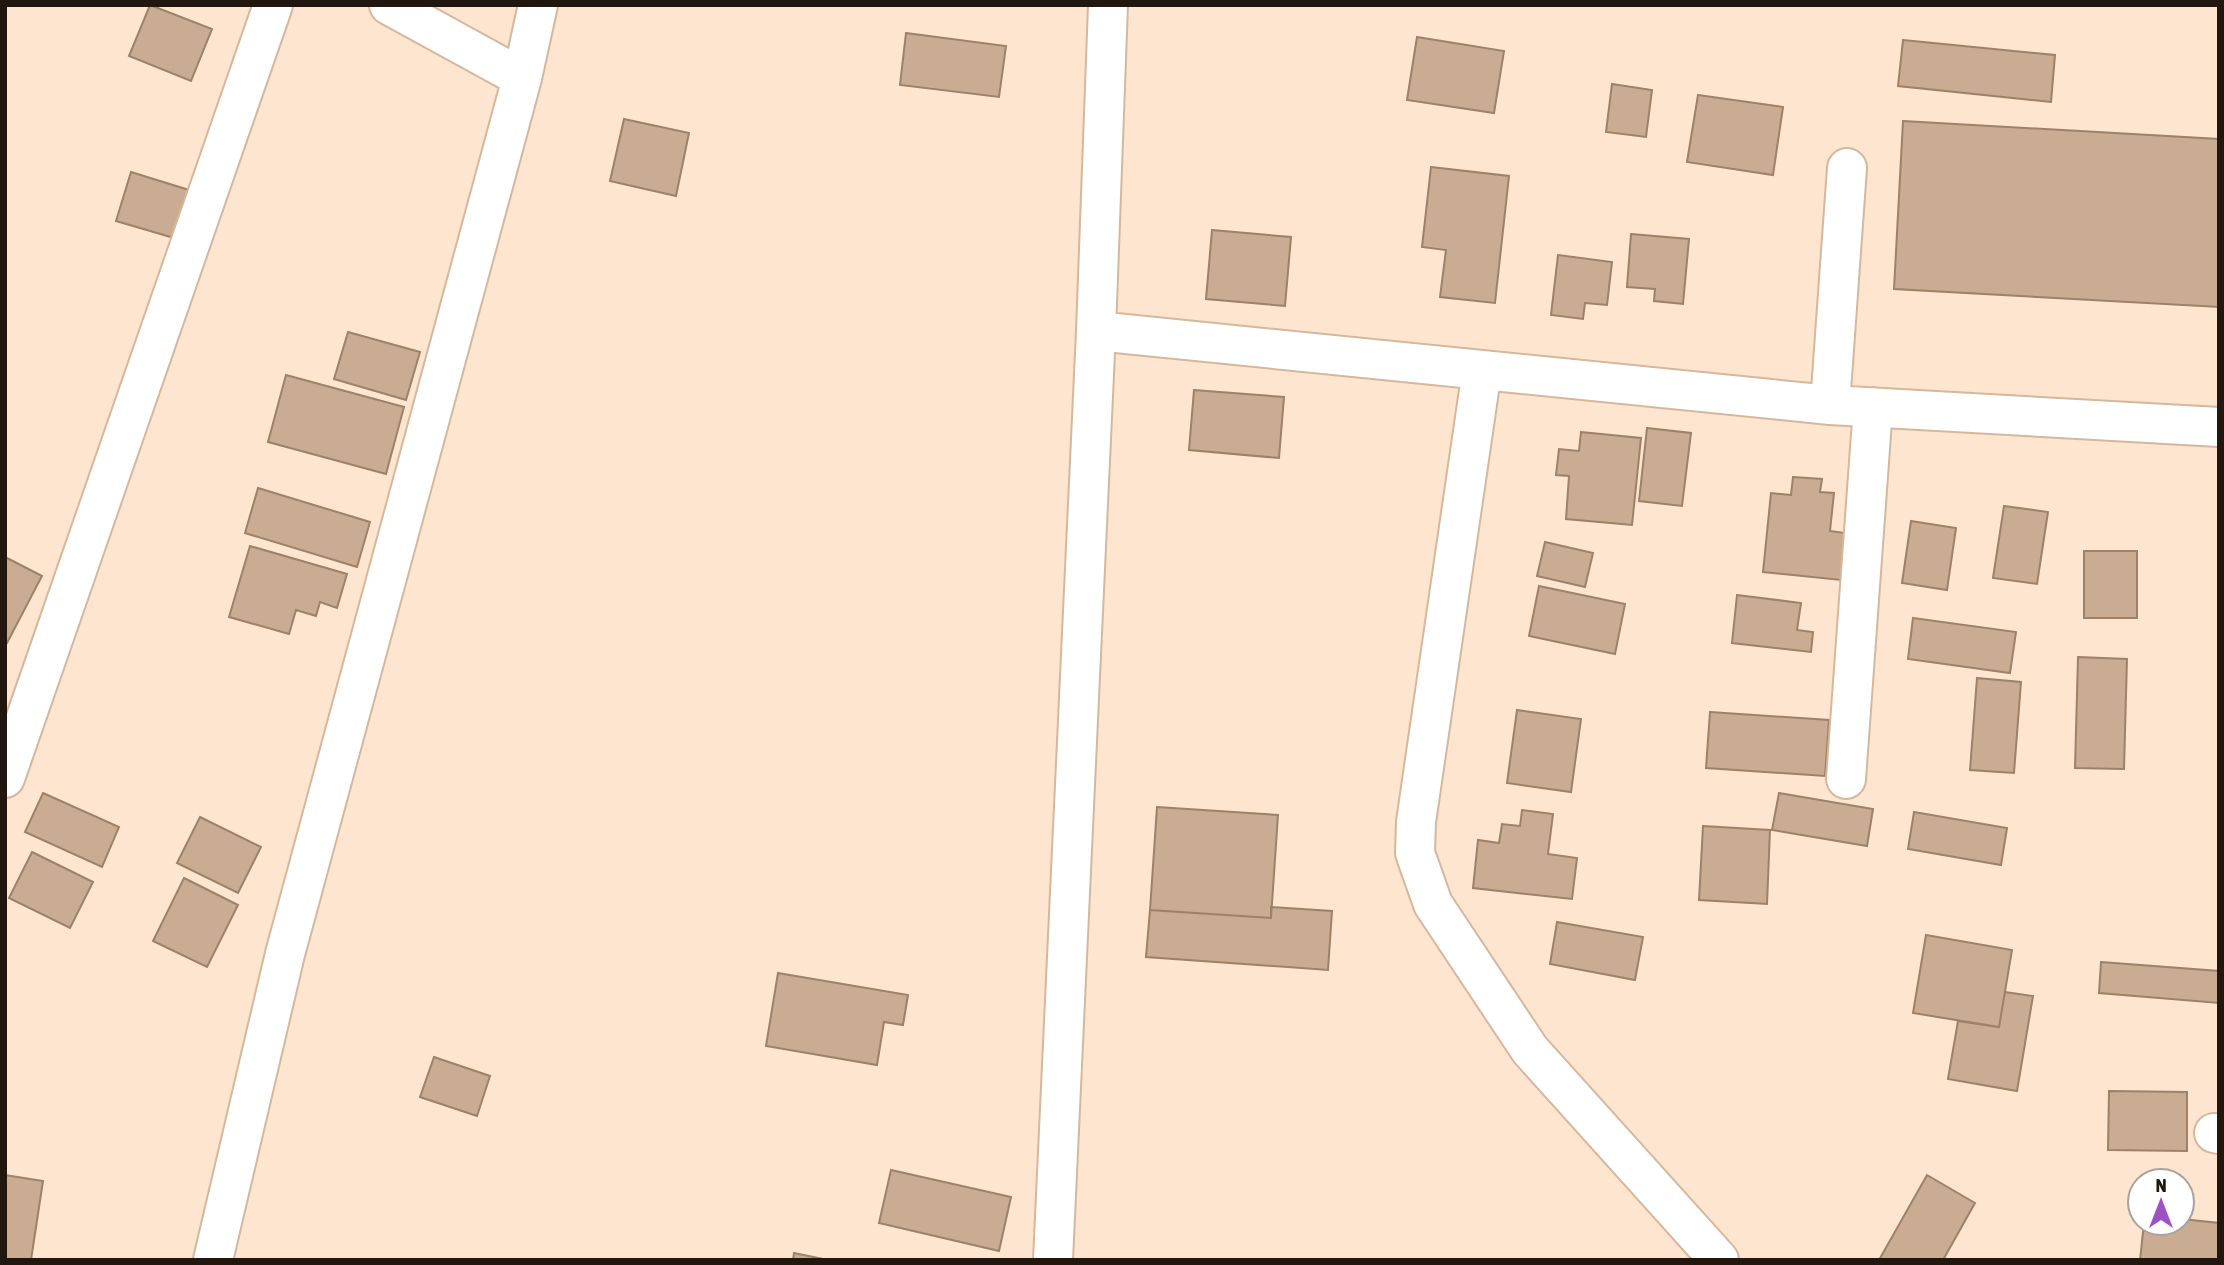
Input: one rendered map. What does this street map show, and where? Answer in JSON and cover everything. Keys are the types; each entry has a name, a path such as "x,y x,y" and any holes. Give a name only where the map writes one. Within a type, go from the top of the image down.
{"street":[{"path":"6,776 272,5"},
{"path":"389,5 522,78"},
{"path":"213,1260 285,954 522,78 538,5"},
{"path":"1053,1260 1096,331 1108,5"},
{"path":"1830,405 1847,168"},
{"path":"1096,331 1830,405 2219,427"},
{"path":"1482,370 1416,822 1415,853 1433,904 1530,1050 1719,1260"},
{"path":"1846,779 1873,407"}],"building":[{"path":"150,5 212,29 191,81 129,56"},
{"path":"906,33 1006,46 999,97 900,85"},
{"path":"1417,37 1504,51 1494,113 1407,100"},
{"path":"1903,40 2055,55 2051,102 1898,86"},
{"path":"1612,84 1652,90 1646,137 1606,132"},
{"path":"1698,95 1783,107 1773,175 1687,162"},
{"path":"624,119 689,133 676,196 610,181"},
{"path":"1903,121 2219,139 2219,307 1894,289"},
{"path":"1431,167 1509,176 1495,303 1440,297 1446,250 1422,247"},
{"path":"131,172 189,190 174,238 116,221"},
{"path":"1212,230 1291,237 1285,306 1206,299"},
{"path":"1631,234 1689,239 1683,304 1654,301 1655,289 1627,287"},
{"path":"1558,255 1612,262 1607,305 1585,303 1583,319 1551,315"},
{"path":"348,332 420,352 406,400 334,379"},
{"path":"286,375 404,407 386,474 268,442"},
{"path":"1194,390 1284,397 1279,458 1189,450"},
{"path":"1647,428 1691,433 1682,506 1639,501"},
{"path":"1581,432 1641,438 1632,525 1566,519 1569,476 1556,475 1559,449 1579,451"},
{"path":"1793,477 1822,479 1820,492 1834,493 1830,531 1845,533 1841,580 1763,572 1771,493 1791,495"},
{"path":"258,488 370,522 357,567 245,533"},
{"path":"2004,506 2048,512 2037,584 1993,578"},
{"path":"1911,521 1956,528 1947,590 1902,583"},
{"path":"1545,542 1593,553 1585,587 1537,576"},
{"path":"250,546 347,574 337,608 320,602 316,616 296,610 289,634 229,617"},
{"path":"2084,551 2137,551 2137,618 2084,618"},
{"path":"5,557 42,576 7,643 5,643"},
{"path":"1539,586 1625,604 1615,654 1529,636"},
{"path":"1737,595 1801,603 1797,630 1813,632 1811,652 1732,643"},
{"path":"1913,618 2016,632 2010,673 1908,659"},
{"path":"2078,657 2127,659 2124,769 2075,768"},
{"path":"1977,678 2021,682 2014,773 1970,770"},
{"path":"1517,710 1581,719 1571,792 1507,783"},
{"path":"1710,712 1829,720 1825,776 1706,768"},
{"path":"43,793 119,827 102,867 25,832"},
{"path":"1779,793 1873,809 1867,846 1772,830"},
{"path":"1157,807 1278,815 1271,918 1150,910"},
{"path":"1522,810 1553,814 1548,854 1577,858 1572,899 1473,888 1478,840 1499,843 1502,824 1520,826"},
{"path":"1914,812 2007,828 2001,865 1908,849"},
{"path":"200,817 261,847 238,893 177,863"},
{"path":"1703,826 1770,830 1767,904 1699,900"},
{"path":"32,852 93,882 70,928 9,898"},
{"path":"184,878 238,905 207,967 153,941"},
{"path":"1271,907 1332,911 1328,970 1146,957 1150,910 1271,918"},
{"path":"1557,922 1643,937 1635,980 1550,964"},
{"path":"1926,935 2012,950 1999,1027 1913,1013"},
{"path":"2101,962 2219,971 2219,1003 2099,993"},
{"path":"778,973 908,995 903,1025 884,1022 877,1065 766,1046"},
{"path":"2005,992 2033,996 2017,1091 1948,1079 1958,1021 1999,1027"},
{"path":"434,1057 490,1076 477,1116 420,1097"},
{"path":"2109,1091 2187,1092 2187,1151 2108,1150"},
{"path":"891,1170 1011,1197 999,1251 879,1223"},
{"path":"5,1175 43,1181 31,1260 5,1260"},
{"path":"1927,1175 1975,1203 1943,1260 1879,1260"},
{"path":"2196,1221 2219,1223 2219,1260 2140,1260 2142,1237 2196,1237"},
{"path":"794,1253 828,1260 793,1260"}]}
